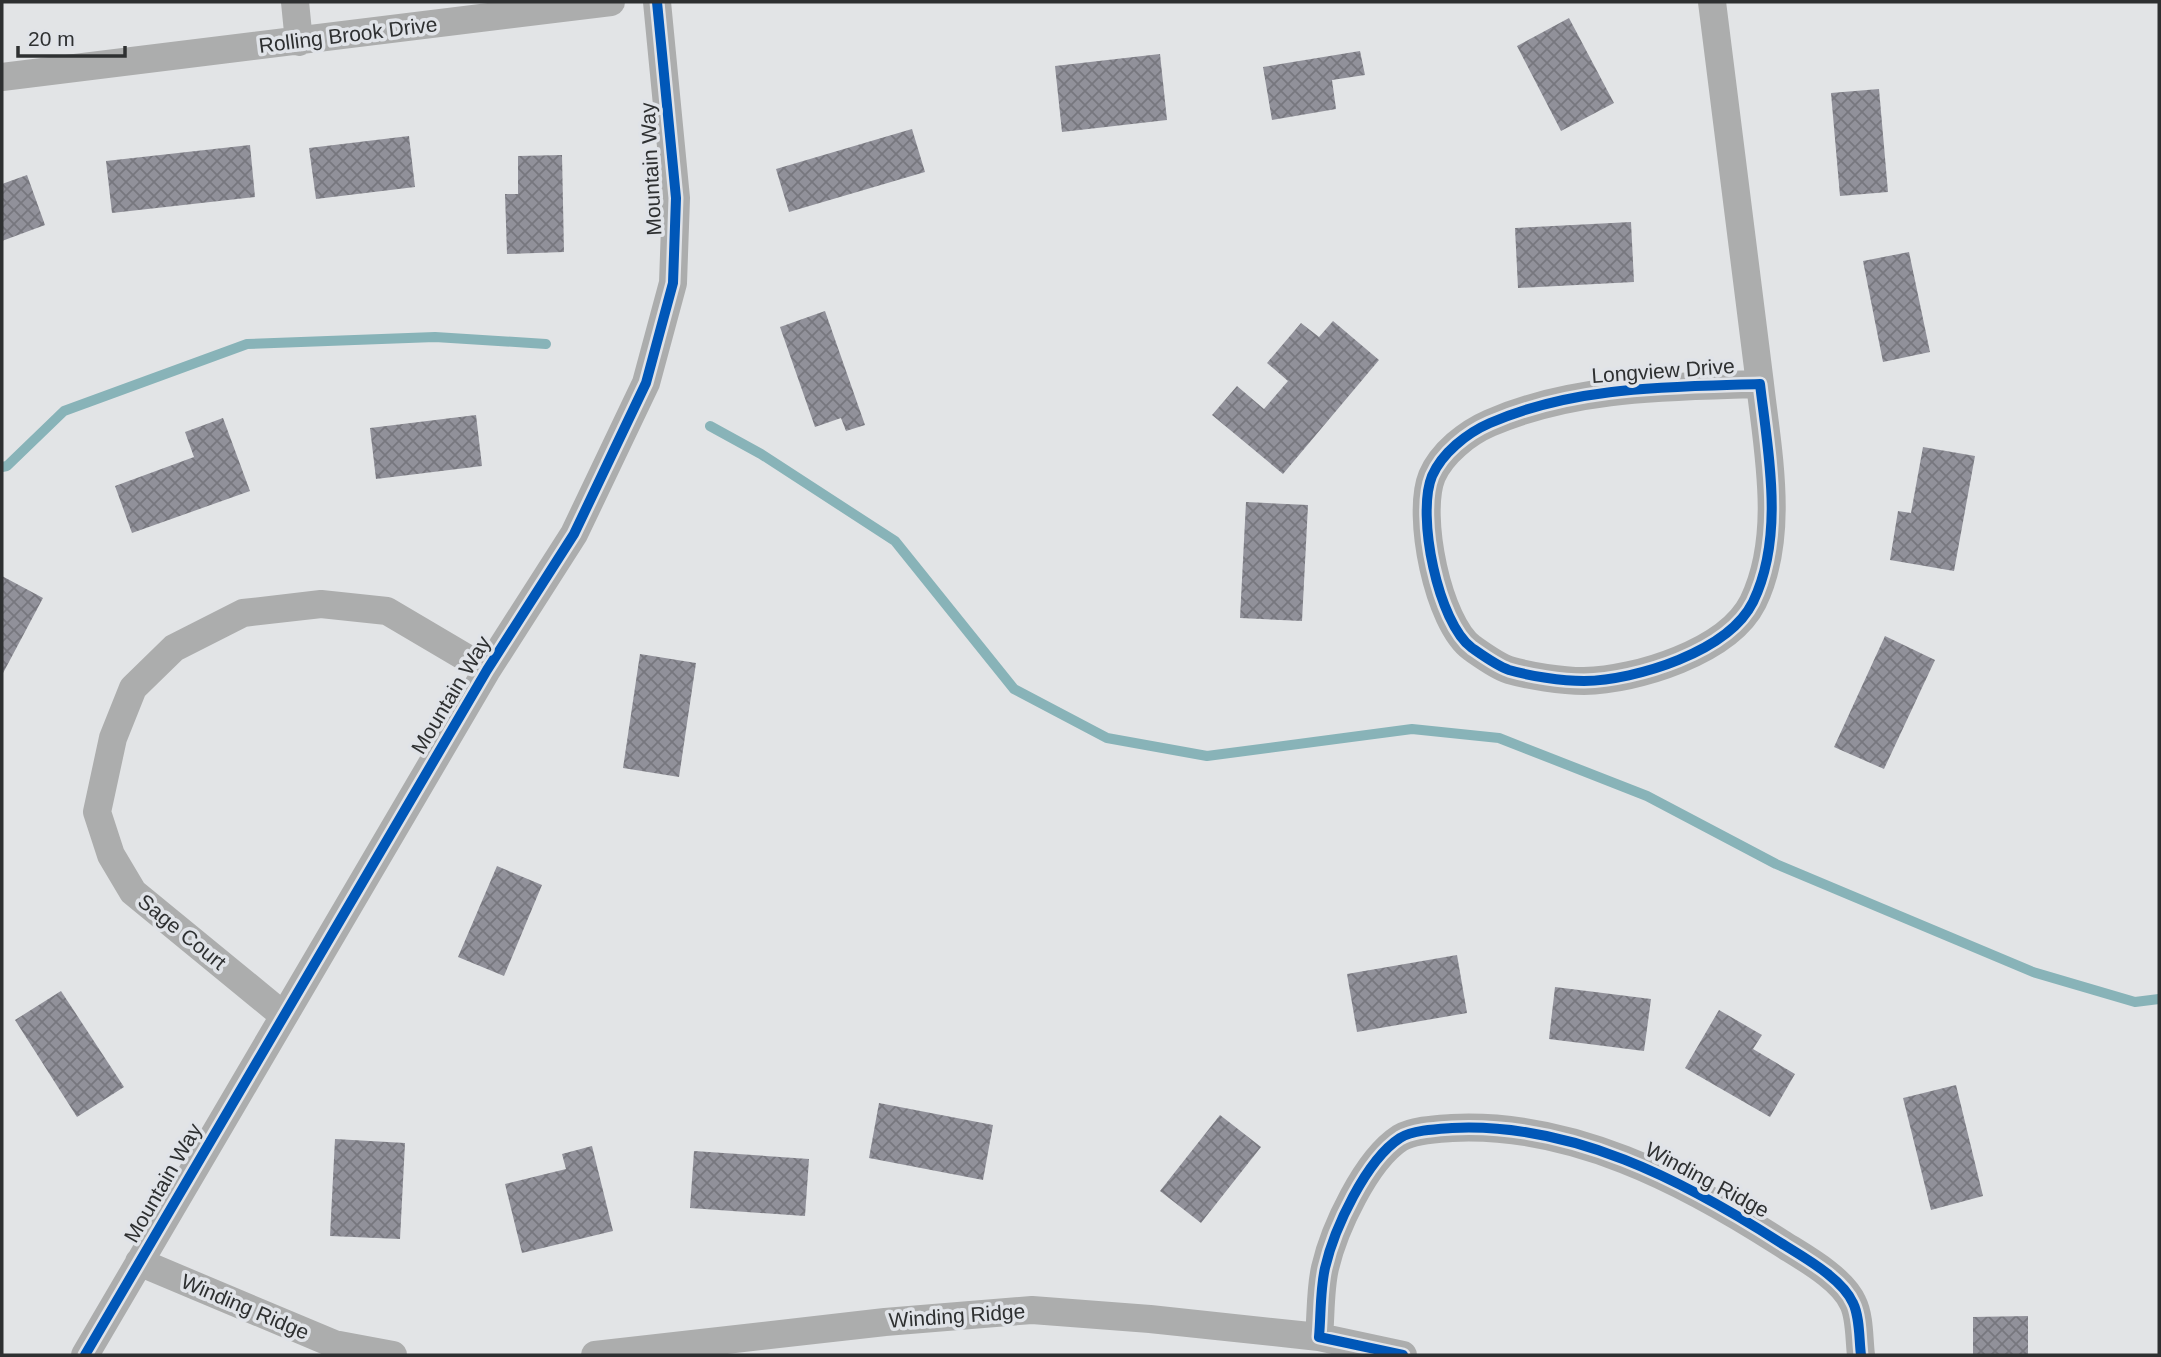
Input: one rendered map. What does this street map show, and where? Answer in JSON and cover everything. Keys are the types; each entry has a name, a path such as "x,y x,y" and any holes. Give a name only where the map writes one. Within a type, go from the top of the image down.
{"street":[{"path":"295,2 299,42"},
{"name":"Rolling Brook Drive","path":"2,77 611,2"},
{"name":"Mountain Way","path":"85,1355 487,670 580,522 646,383 673,283 676,198 657,2"},
{"name":"Longview Drive","path":"1712,2 1760,384 1772,488 1769,539 1752,603 1734,627 1691,655 1626,677 1582,681 1507,670 1469,647 1450,620 1430,552 1426,495 1432,475 1453,446 1489,423 1572,398 1639,388 1760,384"},
{"name":"Sage Court","path":"284,1015 133,892 111,855 97,812 113,738 133,688 174,648 243,613 321,604 387,611 487,670"},
{"name":"Winding Ridge","path":"1319,1337 1325,1268 1355,1191 1387,1148 1404,1136 1441,1129 1493,1126 1566,1140 1642,1165 1728,1209 1829,1274 1853,1303 1861,1355"},
{"name":"Winding Ridge","path":"139,1262 334,1344 393,1355"},
{"name":"Winding Ridge","path":"595,1355 885,1322 1032,1310 1319,1337 1403,1355"}],"building":[{"path":"1569,18 1614,103 1561,131 1517,46"},
{"path":"1360,51 1365,75 1332,80 1336,109 1272,120 1263,67"},
{"path":"1160,54 1167,120 1062,132 1055,66"},
{"path":"1879,89 1888,192 1840,196 1831,93"},
{"path":"912,129 925,172 789,212 776,169"},
{"path":"409,136 415,187 316,199 309,148"},
{"path":"250,145 255,197 112,213 106,161"},
{"path":"562,155 564,252 507,254 505,194 518,194 518,156"},
{"path":"27,175 45,225 2,241 2,184"},
{"path":"1631,222 1634,282 1518,288 1515,228"},
{"path":"1909,252 1930,352 1883,362 1863,261"},
{"path":"825,311 865,425 846,431 841,418 815,427 780,327"},
{"path":"1333,321 1379,360 1283,474 1212,415 1237,386 1264,409 1288,381 1267,363 1301,323 1319,337"},
{"path":"476,415 482,466 376,479 370,428"},
{"path":"223,418 250,491 132,533 115,486 194,457 185,432"},
{"path":"1923,447 1975,456 1954,571 1890,560 1898,511 1911,513"},
{"path":"1246,502 1308,505 1302,621 1240,618"},
{"path":"2,576 43,598 2,675"},
{"path":"1885,636 1935,660 1884,769 1834,747"},
{"path":"640,654 696,663 679,777 623,768"},
{"path":"497,866 542,885 504,976 458,957"},
{"path":"1457,955 1467,1013 1357,1032 1347,974"},
{"path":"1555,987 1651,999 1644,1051 1549,1039"},
{"path":"61,991 124,1087 77,1117 15,1020"},
{"path":"1719,1010 1762,1035 1753,1049 1795,1074 1770,1117 1685,1068"},
{"path":"1956,1085 1983,1196 1931,1210 1903,1098"},
{"path":"879,1103 993,1125 983,1180 869,1158"},
{"path":"1220,1115 1261,1147 1201,1223 1160,1191"},
{"path":"335,1139 405,1143 400,1239 330,1236"},
{"path":"592,1146 613,1231 522,1253 505,1184 566,1169 562,1154"},
{"path":"694,1151 809,1159 805,1216 690,1208"},
{"path":"2028,1316 2028,1355 1973,1355 1973,1317"}],"waterway":[{"path":"2,467 7,466 64,411 247,344 435,337 546,344"},
{"path":"710,426 761,454 895,541 1014,689 1107,738 1207,756 1412,729 1499,738 1647,796 1776,864 2033,972 2135,1002 2159,999"}],"cycle path":[{"path":"85,1355 487,670 574,534 646,383 673,283 676,198 657,2"},
{"path":"1760,384 1772,494 1769,550 1763,577 1753,602 1741,620 1702,649 1679,660 1629,675 1584,681 1546,678 1509,670 1472,648 1460,635 1440,593 1433,567 1427,516 1432,476 1442,459 1456,445 1490,423 1522,411 1589,395 1657,388 1760,384"},
{"path":"1403,1355 1319,1337 1325,1268 1336,1234 1353,1197 1387,1148 1412,1133 1452,1128 1496,1129 1583,1145 1665,1177 1705,1198 1811,1262 1840,1285 1855,1309 1861,1355"}]}
